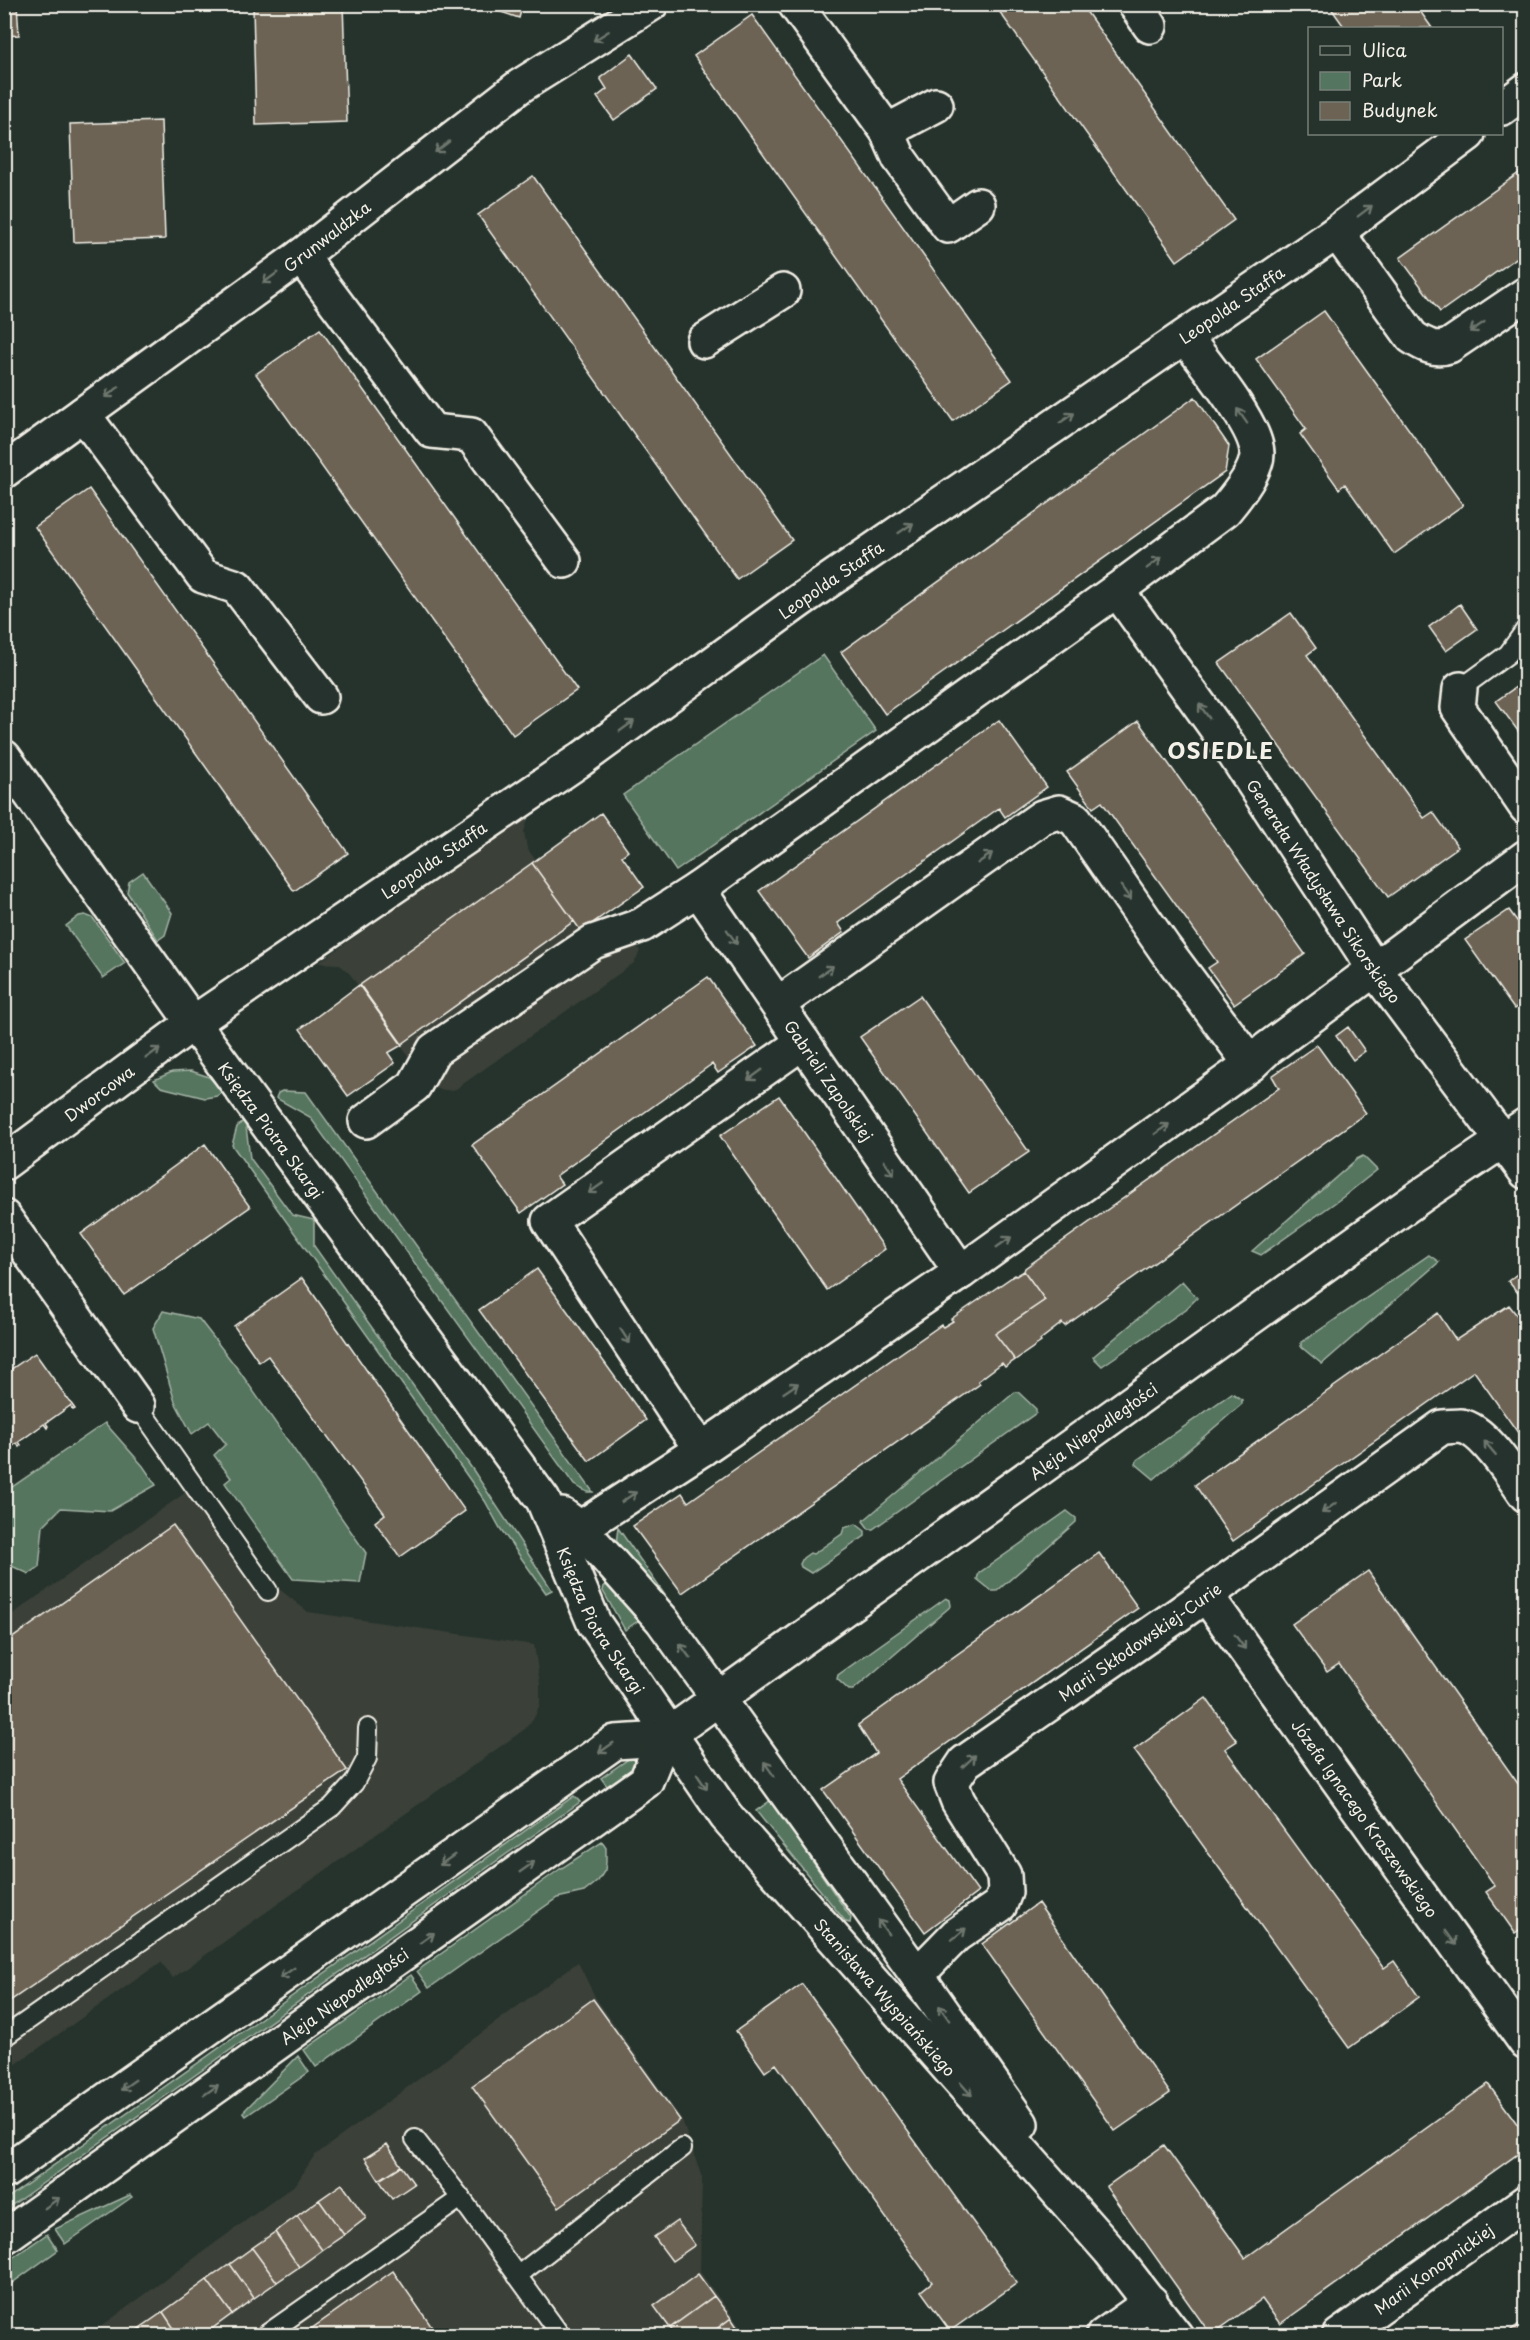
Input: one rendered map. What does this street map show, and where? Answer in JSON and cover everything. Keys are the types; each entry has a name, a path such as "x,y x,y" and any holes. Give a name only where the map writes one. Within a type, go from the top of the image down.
{"street":[{"name":"Grunwaldzka","path":"4,471 301,256 520,86 651,4"},
{"path":"795,4 887,131 899,158 948,226 978,205"},
{"path":"1503,107 1526,90"},
{"path":"887,131 936,105"},
{"name":"Leopolda Staffa","path":"193,1023 580,760 799,601 1336,232 1467,135"},
{"path":"1336,232 1412,337 1425,346 1442,348 1449,346 1526,294"},
{"path":"301,256 432,431 471,435 564,561"},
{"path":"704,341 783,291"},
{"path":"366,1121 414,1086 434,1050 593,942 642,925 698,889 1117,590 1225,510 1251,472 1257,454 1248,423 1185,337"},
{"path":"82,414 203,576 237,588 321,697"},
{"name":"Generała Władysława Sikorskiego","path":"1117,590 1229,746 1376,970 1514,1133 1526,1172"},
{"path":"1460,689 1458,708 1526,807"},
{"name":"Księdza Piotra Skargi","path":"4,757 193,1023 543,1500 594,1623 666,1736"},
{"path":"778,1004 1042,817 1059,812 1075,819 1165,949 1251,1064"},
{"path":"580,1528 702,1449 961,1272 1251,1064 1267,1049 1526,857"},
{"name":"Gabrieli Zapolskiej","path":"698,889 961,1272"},
{"name":"Dworcowa","path":"4,1163 193,1023"},
{"path":"702,1449 682,1423 549,1221 803,1042"},
{"name":"Aleja Niepodległości","path":"4,2237 646,1781 666,1736 1422,1195 1514,1133"},
{"path":"4,1217 138,1406"},
{"name":"Marii Skłodowskiej-Curie","path":"917,1975 956,1935 1000,1905 1005,1892 1004,1875 958,1802 951,1783 965,1762 1206,1595 1442,1427 1462,1426 1480,1436 1526,1495"},
{"name":"Księdza Piotra Skargi","path":"543,1500 580,1528 662,1620 720,1698"},
{"name":"Józefa Ignacego Kraszewskiego","path":"1206,1595 1526,2043"},
{"name":"Stanisława Wyspiańskiego","path":"720,1698 1110,2251"},
{"path":"4,2172 615,1742 666,1736"},
{"name":"Stanisława Wyspiańskiego","path":"666,1736 726,1816 1110,2251 1176,2336"},
{"name":"Marii Konopnickiej","path":"1339,2336 1526,2202"},
{"path":"1103,2336 1151,2302"}],"lane":[{"path":"1460,689 1508,654 1526,629"},
{"path":"138,1406 268,1591"},
{"path":"4,2037 332,1807 354,1783 367,1758 368,1728"},
{"path":"415,2139 561,2336"},
{"path":"518,2276 682,2148"},
{"path":"264,2336 460,2198"}],"shaded area":[{"path":"530,813 524,832 527,848 586,932 616,917 640,951 634,963 453,1091 431,1088 350,974 339,964 318,963"},
{"path":"202,1481 278,1588 308,1612 534,1645 540,1684 540,1704 535,1716 525,1729 173,1978 161,1962 5,2072 4,1620"},
{"path":"578,1962 595,1997 682,2120 702,2178 700,2272 746,2335 88,2336 296,2184 314,2156"}],"green space":[{"path":"823,655 876,731 676,871 623,795"},
{"path":"143,872 172,913 165,935 158,940 127,892 129,882"},
{"path":"85,915 93,918 125,963 103,978 66,926 79,916"},
{"path":"191,1071 209,1077 223,1091 217,1096 205,1098 161,1087 154,1080 172,1072"},
{"path":"282,1091 306,1092 593,1492 587,1492 574,1485 310,1117 276,1098"},
{"path":"245,1119 250,1158 292,1215 314,1220 314,1246 473,1470 552,1590 546,1593 500,1528 485,1501 232,1145 237,1127"},
{"path":"1363,1156 1377,1170 1261,1255 1252,1251 1357,1159"},
{"path":"1429,1255 1439,1262 1322,1364 1301,1347 1301,1343"},
{"path":"1182,1281 1197,1298 1186,1309 1102,1366 1093,1357 1095,1355"},
{"path":"163,1311 199,1319 240,1372 366,1553 360,1583 293,1579 225,1483 231,1478 214,1455 226,1444 209,1422 192,1434 175,1402 153,1328"},
{"path":"1015,1392 1018,1392 1036,1409 1036,1413 873,1529 869,1529 863,1521"},
{"path":"1232,1393 1242,1400 1242,1404 1154,1479 1136,1464 1137,1460"},
{"path":"105,1423 143,1466 156,1485 110,1511 61,1508 43,1526 39,1567 29,1574 5,1563 5,1492"},
{"path":"1067,1511 1076,1518 1076,1522 997,1591 992,1591 977,1579 979,1573"},
{"path":"856,1524 865,1531 865,1536 811,1573 801,1567 803,1558 810,1553 813,1554 842,1534 844,1528"},
{"path":"618,1528 667,1598 664,1600 619,1551 616,1543"},
{"path":"609,1585 642,1618 625,1630 603,1591 604,1586"},
{"path":"946,1598 950,1600 951,1606 853,1690 849,1690 837,1679 838,1675"},
{"path":"646,1747 653,1755 607,1786 601,1778"},
{"path":"574,1796 580,1802 5,2210 5,2200"},
{"path":"771,1800 851,1918 850,1923 846,1922 756,1811"},
{"path":"602,1842 606,1848 606,1862 605,1870 598,1881 584,1892 557,1898 429,1988 417,1971 560,1869"},
{"path":"411,1975 422,1991 316,2067 304,2050"},
{"path":"298,2056 309,2072 246,2116 243,2112"},
{"path":"130,2195 132,2197 65,2244 55,2229"},
{"path":"47,2234 58,2250 5,2288 5,2263"}],"building":[{"path":"4,4 17,4 19,35 4,36"},
{"path":"343,4 347,122 256,125 253,7"},
{"path":"477,4 523,4 519,18"},
{"path":"994,4 1081,4 1234,220 1177,261"},
{"path":"1328,4 1415,4 1431,27 1344,27"},
{"path":"752,15 1012,380 953,421 694,56"},
{"path":"632,54 657,89 614,120 597,97 607,89 600,78"},
{"path":"161,121 165,239 74,242 70,124"},
{"path":"1526,168 1526,251 1440,312 1400,258"},
{"path":"533,176 792,540 737,579 478,215"},
{"path":"1324,311 1463,505 1394,554 1345,484 1339,489 1300,434 1306,429 1256,359"},
{"path":"320,329 577,690 513,735 256,374"},
{"path":"1195,397 1229,446 1225,472 885,714 841,652"},
{"path":"89,489 348,853 294,891 35,527"},
{"path":"1460,604 1477,629 1446,651 1429,627"},
{"path":"1291,613 1316,648 1307,655 1424,818 1433,812 1458,847 1388,897 1219,663"},
{"path":"1526,680 1526,742 1496,701"},
{"path":"999,720 1047,787 1005,817 999,808 838,923 844,932 808,958 759,891"},
{"path":"1138,721 1305,954 1234,1004 1208,968 1217,962 1102,802 1093,808 1067,772"},
{"path":"601,813 628,851 622,856 644,887 581,931 532,863"},
{"path":"532,863 574,921 402,1044 360,985"},
{"path":"1509,910 1517,921 1526,915 1526,1000 1514,1009 1465,940"},
{"path":"708,977 757,1046 718,1073 712,1064 556,1176 562,1184 521,1213 472,1145"},
{"path":"359,985 402,1045 388,1053 395,1063 348,1096 300,1029"},
{"path":"920,996 1029,1152 969,1193 860,1037"},
{"path":"1348,1027 1365,1051 1353,1060 1336,1036"},
{"path":"1317,1045 1366,1113 1065,1326 1062,1323 1040,1340 1041,1342 1015,1360 995,1334 1045,1300 1024,1271 1025,1268 1279,1088 1272,1076"},
{"path":"779,1096 885,1249 827,1290 720,1136"},
{"path":"205,1144 250,1207 124,1295 81,1234"},
{"path":"1526,1267 1526,1287 1518,1293 1508,1281"},
{"path":"537,1269 646,1420 589,1461 479,1310"},
{"path":"1024,1271 1045,1300 995,1334 1015,1360 1005,1367 1002,1363 978,1381 980,1384 682,1593 633,1526 682,1493 688,1502 941,1325 943,1327 953,1321 951,1319"},
{"path":"302,1278 465,1511 400,1557 375,1522 385,1514 268,1356 259,1362 234,1326"},
{"path":"1509,1305 1526,1327 1526,1444 1474,1371 1233,1541 1195,1485 1438,1313 1456,1340"},
{"path":"35,1353 75,1409 73,1410 70,1406 46,1423 47,1428 44,1424 19,1442 21,1445 19,1447 17,1443 4,1453 4,1374"},
{"path":"173,1525 347,1770 4,2005 4,1644"},
{"path":"1099,1553 1138,1608 897,1779 978,1892 925,1932 823,1790 876,1753 858,1725"},
{"path":"1368,1571 1526,1795 1526,1925 1515,1933 1486,1892 1495,1886 1339,1664 1327,1672 1292,1624"},
{"path":"1206,1698 1237,1741 1225,1749 1384,1968 1394,1961 1419,1997 1349,2048 1134,1750"},
{"path":"1038,1903 1170,2093 1115,2131 982,1944"},
{"path":"802,1984 1017,2283 950,2331 921,2291 932,2282 776,2064 765,2072 736,2031"},
{"path":"593,1999 680,2120 559,2207 472,2086"},
{"path":"1488,2084 1526,2136 1526,2148 1280,2324 1262,2299 1211,2335 1106,2187 1164,2145 1245,2258"},
{"path":"387,2144 401,2166 379,2180 365,2158"},
{"path":"401,2166 414,2184 392,2199 379,2180"},
{"path":"342,2184 366,2218 344,2235 319,2200"},
{"path":"319,2200 344,2235 322,2250 297,2216"},
{"path":"297,2216 322,2250 299,2267 275,2232"},
{"path":"677,2221 695,2245 672,2261 654,2237"},
{"path":"275,2232 299,2267 277,2282 252,2248"},
{"path":"252,2248 277,2282 254,2298 230,2264"},
{"path":"230,2264 254,2298 232,2314 207,2280"},
{"path":"393,2271 438,2336 301,2336"},
{"path":"698,2274 714,2296 670,2328 654,2306"},
{"path":"207,2280 232,2314 202,2336 179,2336 163,2312"},
{"path":"714,2296 731,2318 707,2336 676,2336 670,2328"},
{"path":"163,2312 179,2336 145,2336 140,2328"},
{"path":"731,2318 743,2336 707,2336"},
{"path":"1526,2319 1526,2336 1503,2336"},
{"path":"140,2328 145,2336 129,2336"}],"district":[{"name":"OSIEDLE","path":"1221,749"}]}
